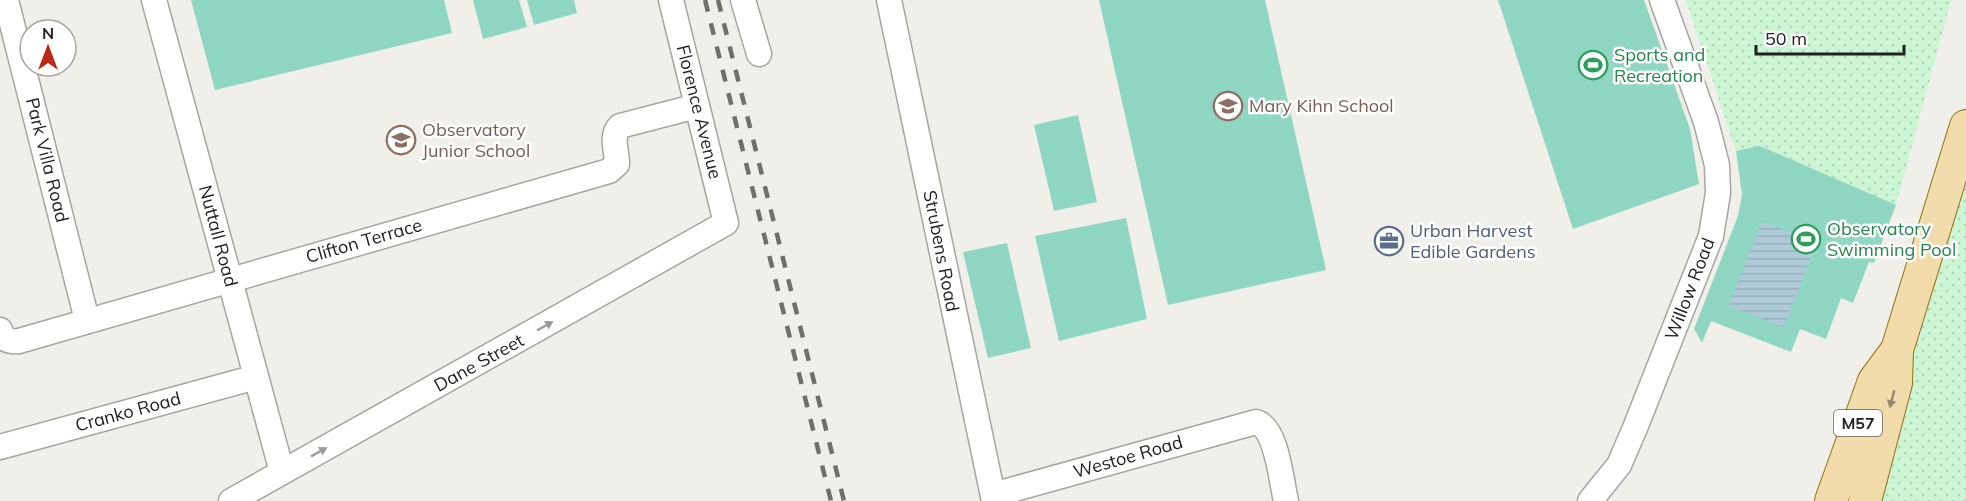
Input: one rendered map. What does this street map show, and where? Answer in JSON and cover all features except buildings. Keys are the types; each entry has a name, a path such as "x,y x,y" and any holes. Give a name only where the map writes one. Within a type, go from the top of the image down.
{"main road":[{"name":"M57","path":"1865,501 1896,383 1897,350 1966,126"},
{"name":"M57","path":"1831,501 1874,381 1897,350"}],"street":[{"name":"Park Villa Road","path":"6,0 87,320"},
{"name":"Nuttall Road","path":"153,0 282,472"},
{"name":"Florence Avenue","path":"671,0 726,223"},
{"path":"743,0 759,54"},
{"name":"Willow Road","path":"1592,499 1618,465 1651,389 1711,236 1718,193 1717,165 1706,122 1662,0"},
{"name":"Strubens Road","path":"892,10 963,365 993,498"},
{"name":"Clifton Terrace","path":"0,330 3,337 10,342 19,341 609,171 616,164 614,140 615,131 620,126 697,106"},
{"name":"Dane Street","path":"231,501 726,223"},
{"name":"Cranko Road","path":"0,447 256,376"},
{"name":"Westoe Road","path":"993,498 1249,423 1263,424 1271,434 1286,501"}],"green space":[{"path":"191,0 444,0 452,33 215,90"},
{"path":"473,0 519,0 527,27 483,39"},
{"path":"527,0 574,0 577,13 534,25"},
{"path":"1099,0 1265,0 1326,270 1168,305"},
{"name":"Sports and Recreation","path":"1498,0 1644,0 1690,129 1699,184 1573,229"},
{"path":"1686,0 1951,0 1896,205 1760,146 1736,151"},
{"path":"1078,115 1097,202 1054,211 1034,125"},
{"path":"1966,126 1966,501 1865,501"},
{"name":"Observatory Swimming Pool","path":"1760,146 1896,205 1874,263 1869,262 1853,303 1841,298 1826,339 1800,329 1791,352 1711,321 1702,343 1694,329 1738,216 1742,195 1736,151"},
{"path":"1126,218 1147,319 1059,341 1035,236"},
{"path":"1007,243 1031,348 988,358 963,252"}],"water":[{"path":"1762,222 1817,242 1784,327 1728,306"}],"railway":[{"path":"705,0 831,501"},
{"path":"718,0 844,501"}],"place":[{"name":"Sports and Recreation","path":"1593,65"},
{"name":"Mary Kihn School","path":"1228,106"},
{"name":"Observatory Junior School","path":"401,140"},
{"name":"Observatory Swimming Pool","path":"1806,239"},
{"name":"Urban Harvest Edible Gardens","path":"1389,241"}]}
